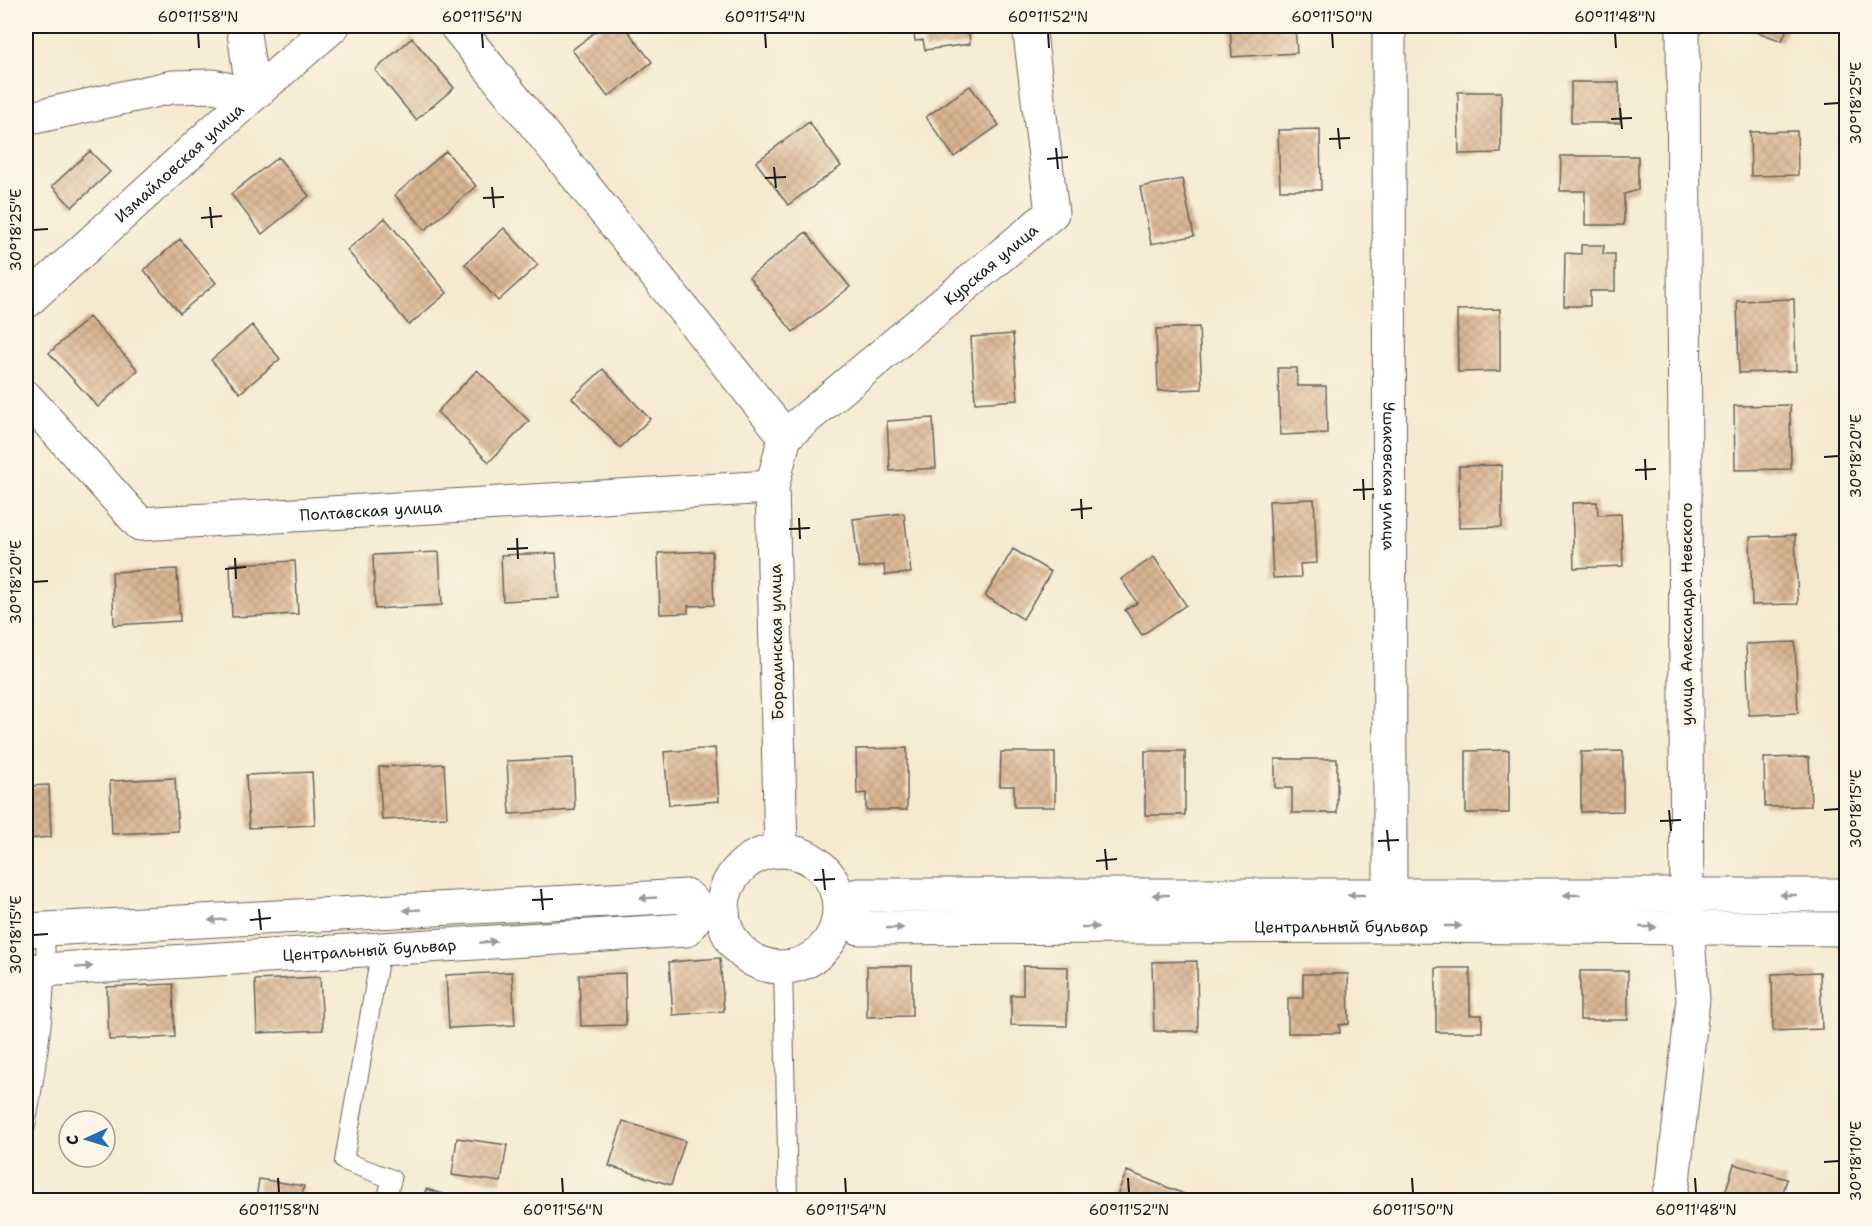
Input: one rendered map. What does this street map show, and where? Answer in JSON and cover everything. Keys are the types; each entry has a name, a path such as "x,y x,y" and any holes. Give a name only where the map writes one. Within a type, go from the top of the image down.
{"street":[{"path":"26,119 172,87 213,86 253,95 243,26"},
{"name":"Измайловская улица","path":"26,302 253,95 333,26"},
{"path":"456,26 785,436"},
{"name":"Курская улица","path":"785,436 1052,213 1029,26"},
{"name":"Ушаковская улица","path":"1389,26 1389,910"},
{"name":"улица Александра Невского","path":"1668,1200 1673,1182 1693,999 1687,927 1683,26"},
{"name":"Полтавская улица","path":"26,397 140,524 772,487"},
{"name":"Бородинская улица","path":"782,850 772,487 785,436"},
{"name":"Центральный бульвар","path":"36,970 686,930 712,910 739,867 758,854 782,850 804,854 822,867 836,886 845,908 859,928 1389,910 1687,895 1846,895"},
{"path":"35,930 687,896 712,910 728,936 745,956 769,967 783,967 795,966 819,954 835,933 845,908"},
{"name":"Центральный бульвар","path":"1389,910 1687,927 1846,929"}],"lane":[{"path":"26,1126 39,1056 35,930"},
{"path":"381,949 344,1161 392,1179 386,1200"},
{"path":"783,967 788,1200"}],"building":[{"path":"603,26 624,26 652,62 608,97 572,50"},
{"path":"913,26 975,26 976,32 969,33 970,44 925,50 923,40 915,41"},
{"path":"1230,26 1295,26 1297,53 1232,57"},
{"path":"1741,26 1788,26 1782,41"},
{"path":"412,38 454,88 416,120 375,70"},
{"path":"1571,82 1619,82 1620,123 1571,123"},
{"path":"970,86 999,125 954,157 926,117"},
{"path":"1458,92 1501,92 1501,153 1459,154"},
{"path":"809,122 841,166 788,205 756,162"},
{"path":"1320,129 1321,190 1280,190 1278,130"},
{"path":"1797,131 1798,175 1751,176 1750,132"},
{"path":"90,151 110,172 72,207 52,186"},
{"path":"446,151 476,186 425,230 395,195"},
{"path":"1561,156 1638,156 1638,190 1624,194 1624,225 1585,225 1585,191 1560,191"},
{"path":"278,157 309,196 262,234 231,194"},
{"path":"1182,179 1194,236 1151,244 1140,187"},
{"path":"385,218 447,293 409,325 347,250"},
{"path":"504,228 538,265 498,301 465,264"},
{"path":"806,232 850,287 793,332 749,277"},
{"path":"180,239 216,283 180,313 144,270"},
{"path":"1581,245 1604,245 1603,254 1615,254 1615,291 1590,291 1590,306 1564,306 1565,253 1581,254"},
{"path":"1794,299 1796,371 1739,373 1737,301"},
{"path":"1500,309 1500,371 1458,372 1457,310"},
{"path":"89,317 138,370 98,407 49,353"},
{"path":"252,325 280,359 240,393 211,360"},
{"path":"1199,327 1202,389 1158,391 1156,329"},
{"path":"1013,334 1018,400 975,403 971,337"},
{"path":"1278,368 1297,368 1297,386 1326,386 1327,433 1280,435"},
{"path":"603,369 650,419 620,448 572,398"},
{"path":"477,370 529,421 489,462 437,412"},
{"path":"1790,405 1791,469 1735,470 1734,406"},
{"path":"933,418 936,468 890,471 887,421"},
{"path":"1502,465 1502,527 1459,528 1459,466"},
{"path":"1314,499 1317,563 1300,564 1301,577 1273,578 1269,501"},
{"path":"1597,502 1598,515 1621,514 1623,566 1574,568 1572,503"},
{"path":"904,513 911,573 885,575 884,565 859,568 853,519"},
{"path":"1795,535 1798,604 1752,605 1750,537"},
{"path":"1013,549 1051,572 1023,619 985,596"},
{"path":"712,551 714,605 688,606 688,613 660,614 658,553"},
{"path":"439,552 442,605 375,609 373,555"},
{"path":"556,553 559,598 503,601 501,555"},
{"path":"1154,557 1186,605 1142,635 1125,610 1137,603 1121,579"},
{"path":"295,561 298,614 232,617 230,564"},
{"path":"177,569 180,621 114,625 112,572"},
{"path":"1795,642 1798,713 1749,715 1746,644"},
{"path":"715,748 719,801 669,805 664,752"},
{"path":"907,748 907,810 866,810 866,793 857,794 856,749"},
{"path":"1509,750 1509,813 1466,813 1466,751"},
{"path":"1145,751 1185,751 1185,815 1145,815"},
{"path":"1623,751 1623,811 1581,812 1581,752"},
{"path":"1001,752 1055,752 1055,807 1014,807 1014,786 1000,786"},
{"path":"1809,757 1811,806 1765,807 1764,758"},
{"path":"573,758 575,810 510,814 507,761"},
{"path":"1275,759 1337,759 1337,813 1292,813 1292,788 1275,788"},
{"path":"444,764 447,817 382,820 379,767"},
{"path":"312,772 315,825 249,828 246,775"},
{"path":"175,778 178,831 112,834 110,781"},
{"path":"49,785 51,837 26,839 26,786"},
{"path":"720,958 724,1011 673,1015 669,962"},
{"path":"1197,961 1198,1031 1154,1031 1152,962"},
{"path":"867,966 912,966 912,1016 867,1017"},
{"path":"1023,966 1068,967 1067,1026 1011,1025 1011,995 1023,995"},
{"path":"1436,968 1470,968 1470,1015 1482,1015 1482,1032 1436,1032"},
{"path":"1580,971 1628,971 1628,1020 1580,1020"},
{"path":"512,972 515,1025 449,1028 446,975"},
{"path":"1820,972 1822,1029 1773,1031 1772,974"},
{"path":"625,973 626,1025 581,1026 579,975"},
{"path":"1303,974 1348,974 1349,1024 1339,1025 1340,1033 1288,1033 1288,998 1303,998"},
{"path":"320,977 323,1030 257,1033 255,980"},
{"path":"173,984 175,1037 109,1040 107,987"},
{"path":"623,1121 685,1141 671,1185 609,1166"},
{"path":"457,1138 507,1145 501,1182 452,1175"},
{"path":"1734,1164 1787,1179 1781,1200 1723,1200"},
{"path":"1127,1171 1189,1196 1187,1200 1115,1200"},
{"path":"259,1179 304,1186 301,1200 256,1200"},
{"path":"426,1189 463,1200 423,1200"}]}
